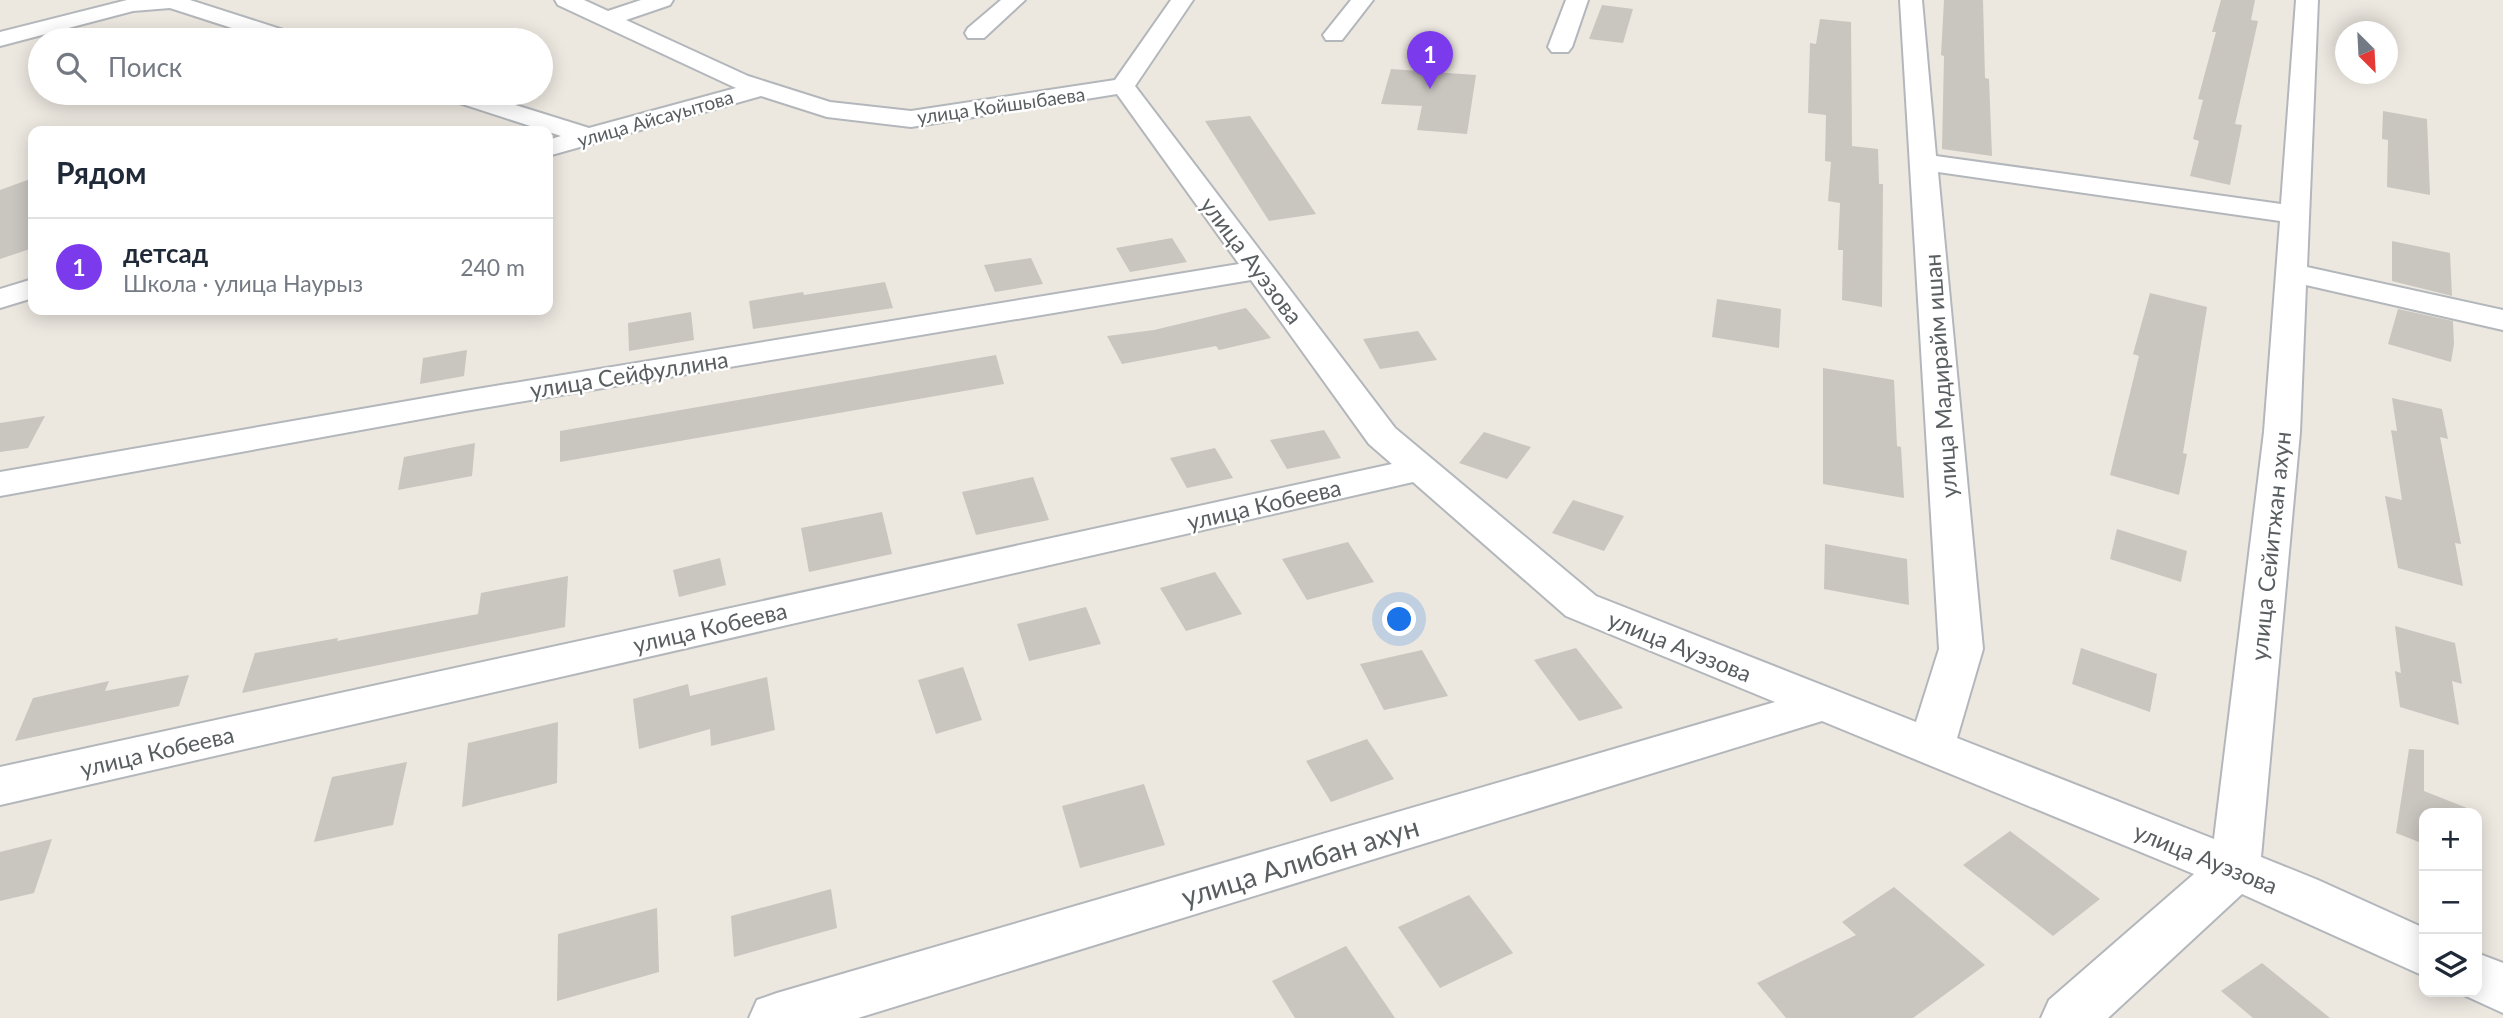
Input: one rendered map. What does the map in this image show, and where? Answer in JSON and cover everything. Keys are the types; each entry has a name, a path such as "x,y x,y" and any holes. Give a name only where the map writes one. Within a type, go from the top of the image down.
{"street":[{"name":"улица Койшыбаева","path":"566,0 740,81 827,109 911,119 1123,86"},
{"path":"606,19 662,0"},
{"path":"976,33 1014,0"},
{"path":"1123,86 1182,0"},
{"path":"1334,35 1362,0"},
{"path":"1560,47 1577,0"},
{"name":"улица Мадирайм ишан","path":"1911,0 1961,649 1931,747"},
{"name":"улица Сейитжан ахун","path":"2235,869 2282,432 2307,0"},
{"path":"43,28 133,5 172,1 254,28"},
{"path":"0,39 28,32"},
{"name":"улица Ауэзова","path":"1123,86 1382,436 1581,607 2300,895 2419,951"},
{"name":"улица Айсауытова","path":"553,147 763,88"},
{"path":"490,105 590,137"},
{"path":"1923,162 2295,215"},
{"name":"улица Сейфуллина","path":"0,484 464,401 1259,270"},
{"path":"2292,273 2503,320"},
{"path":"0,299 28,290"},
{"name":"улица Кобеева","path":"0,786 1420,469"},
{"name":"улица Алибан ахун","path":"777,1018 1824,704"},
{"path":"2069,1018 2235,869"},
{"path":"2482,979 2503,989"}],"building":[{"path":"1944,0 1983,0 1985,78 1989,79 1992,156 1942,149 1944,56 1941,55"},
{"path":"2221,0 2255,0 2251,20 2258,21 2235,124 2242,125 2230,185 2190,176 2199,141 2193,139 2203,100 2198,99 2216,32 2212,32"},
{"path":"1602,5 1633,9 1623,43 1589,39"},
{"path":"1820,19 1851,22 1852,146 1878,149 1879,184 1883,184 1882,307 1842,300 1843,250 1838,250 1840,203 1828,201 1831,162 1825,161 1826,115 1808,113 1810,43 1816,44"},
{"path":"1391,69 1476,75 1467,134 1417,130 1422,106 1381,104"},
{"path":"2383,111 2427,119 2430,195 2387,187 2388,140 2382,139"},
{"path":"1250,116 1316,214 1269,221 1205,121"},
{"path":"28,180 28,250 0,259 0,190"},
{"path":"1172,238 1187,262 1130,272 1116,248"},
{"path":"2392,241 2450,253 2452,296 2392,281"},
{"path":"1031,258 1043,284 995,292 984,265"},
{"path":"885,282 893,308 753,329 749,301"},
{"path":"2150,293 2207,307 2183,453 2187,454 2179,495 2110,475 2139,356 2133,354"},
{"path":"1717,299 1781,309 1779,348 1712,337"},
{"path":"1246,308 1271,338 1219,350 1216,346 1122,364 1107,336 1154,330"},
{"path":"2398,309 2453,321 2454,344 2451,362 2388,344"},
{"path":"691,312 694,340 629,351 628,323"},
{"path":"1418,331 1437,360 1380,369 1363,339"},
{"path":"467,350 464,376 420,384 423,358"},
{"path":"996,355 1004,384 560,462 560,431"},
{"path":"1823,368 1894,380 1897,446 1901,447 1904,498 1823,484"},
{"path":"2392,398 2442,409 2448,439 2440,437 2461,544 2455,543 2463,586 2398,568 2385,496 2402,500 2391,430 2397,431"},
{"path":"45,416 28,448 0,452 0,423"},
{"path":"1324,430 1341,458 1287,469 1270,440"},
{"path":"1484,432 1531,447 1507,479 1459,463"},
{"path":"475,443 472,476 398,490 404,457"},
{"path":"1215,448 1233,478 1187,488 1170,458"},
{"path":"1033,477 1049,520 976,535 962,492"},
{"path":"1573,500 1624,516 1604,551 1552,533"},
{"path":"882,512 892,554 809,572 801,528"},
{"path":"2117,529 2187,551 2181,582 2110,559"},
{"path":"1348,542 1374,582 1307,600 1282,559"},
{"path":"1825,544 1907,559 1909,605 1824,589"},
{"path":"720,558 726,585 679,597 673,570"},
{"path":"1215,572 1242,614 1186,631 1160,588"},
{"path":"568,576 565,627 242,693 255,653 338,638 337,641 478,614 481,593"},
{"path":"1086,607 1101,644 1029,661 1017,624"},
{"path":"2395,626 2455,643 2462,684 2452,681 2459,725 2400,707 2395,671 2401,673"},
{"path":"1576,648 1623,708 1579,721 1534,660"},
{"path":"2081,648 2157,674 2150,712 2072,684"},
{"path":"1422,650 1448,696 1384,710 1360,664"},
{"path":"963,667 982,720 936,734 918,680"},
{"path":"189,675 179,706 15,741 33,698 109,681 105,691"},
{"path":"767,677 775,730 711,746 710,729 639,749 633,699 688,684 690,696"},
{"path":"558,722 557,783 462,807 468,743"},
{"path":"1367,739 1394,779 1331,802 1306,761"},
{"path":"2409,749 2424,750 2424,791 2467,808 2419,808 2419,842 2396,833"},
{"path":"407,762 393,825 314,842 332,777"},
{"path":"1144,784 1165,845 1080,868 1062,806"},
{"path":"2010,831 2100,899 2053,936 1963,865"},
{"path":"52,839 34,893 0,901 0,852"},
{"path":"1894,887 1985,965 1913,1018 1786,1018 1757,983 1856,935 1842,922"},
{"path":"831,889 837,928 734,957 731,916"},
{"path":"1469,895 1513,953 1440,988 1398,927"},
{"path":"657,908 659,972 557,1001 558,934"},
{"path":"1346,946 1395,1018 1295,1018 1272,981"},
{"path":"2262,963 2330,1018 2253,1018 2221,991"}],"place":[{"name":"детсад","path":"1430,89"}]}
